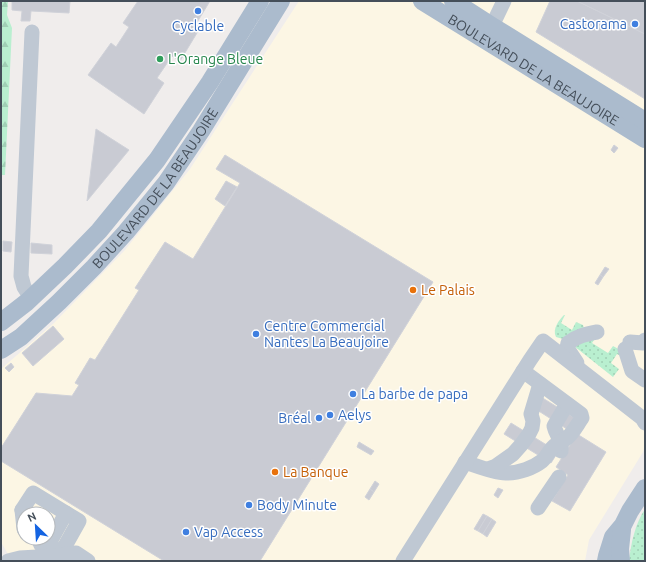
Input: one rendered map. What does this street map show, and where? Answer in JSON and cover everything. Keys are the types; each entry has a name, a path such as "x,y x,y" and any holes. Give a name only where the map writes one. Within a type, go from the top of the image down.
{"main road":[{"name":"BOULEVARD DE LA BEAUJOIRE","path":"1,322 31,298 99,231 157,160 210,82 260,1"},
{"name":"BOULEVARD DE LA BEAUJOIRE","path":"1,350 21,337 94,267 126,232 166,183 201,131 281,1"},
{"name":"BOULEVARD DE LA BEAUJOIRE","path":"422,1 645,139"},
{"name":"BOULEVARD DE LA BEAUJOIRE","path":"453,1 645,121"},
{"path":"606,561 613,537 623,525 645,488"},
{"path":"621,561 620,549 623,525"}],"street":[{"path":"492,26 504,1"},
{"path":"31,298 24,287 21,276 32,32"},
{"path":"582,371 567,348 568,343 581,336 597,332"},
{"path":"1,357 21,337"},
{"path":"403,561 543,341 644,419"},
{"path":"634,344 632,371 645,380"},
{"path":"465,462 506,473 524,470 544,459 552,448 572,434 582,418 581,414 523,371"},
{"path":"488,469 501,463 513,454 532,428 531,414 540,384"},
{"path":"561,442 554,426 567,404"},
{"path":"538,508 559,477"},
{"path":"26,506 33,493 54,506"},
{"path":"56,507 66,513 56,531"},
{"path":"42,546 55,559"},
{"path":"51,546 55,559"},
{"path":"8,561 20,558 55,559 76,553 88,561"}],"shaded area":[{"path":"299,1 645,1 645,444 643,452 589,540 585,561 12,561 1,542 1,369 54,323 125,250 190,169"}],"green space":[{"path":"1,1 8,1 7,15 12,28 5,175 1,175"},
{"path":"564,315 561,323 572,330 576,322 583,325 584,328 563,339 556,337 555,328"},
{"path":"597,336 592,343 608,353 613,346 624,352 626,359 617,354 611,363 619,369 613,377 574,346"},
{"path":"645,509 645,561 629,561 634,534"}],"building":[{"path":"12,1 70,1 69,13 31,11 30,21 21,21 22,11 12,10"},
{"path":"138,1 210,1 196,24 200,28 180,61 172,56 157,78 164,83 144,114 88,75 111,43 116,47 129,27 123,23"},
{"path":"550,1 577,1 645,34 645,99 536,32"},
{"name":"Castorama","path":"577,1 645,1 645,34 606,15"},
{"path":"96,129 129,150 87,201"},
{"path":"614,145 618,148 614,153 611,150"},
{"name":"Centre Commercial Nantes La Beaujoire","path":"225,155 433,282 260,561 164,561 1,461 1,448 36,393 72,396 79,385 75,383 90,358 95,360 139,290 135,288 165,242 193,259 240,183 216,169"},
{"path":"226,181 237,187 225,206 215,199"},
{"path":"3,241 12,242 11,252 3,251"},
{"path":"31,243 52,245 52,254 31,253"},
{"path":"605,267 609,269 603,277 600,275"},
{"path":"600,275 603,277 598,285 595,283"},
{"path":"53,326 64,339 33,366 22,353"},
{"path":"11,363 14,367 9,372 5,368"},
{"path":"541,397 578,420 570,431 534,408"},
{"path":"511,423 558,452 551,463 504,434"},
{"path":"577,434 606,452 570,511 552,501 568,475 556,467"},
{"path":"359,442 374,451 371,455 357,447"},
{"path":"375,481 379,484 374,492 370,489"},
{"path":"498,488 503,490 498,498 494,495"},
{"path":"370,489 374,492 369,500 365,497"},
{"path":"483,514 487,516 478,531 474,529"},
{"path":"487,516 492,519 483,534 478,531"},
{"path":"492,519 496,522 487,537 483,534"}],"place":[{"name":"Cyclable","path":"198,11"},
{"name":"Castorama","path":"635,24"},
{"name":"L'Orange Bleue","path":"160,59"},
{"name":"Le Palais","path":"413,290"},
{"name":"Centre Commercial Nantes La Beaujoire","path":"256,334"},
{"name":"La barbe de papa","path":"353,394"},
{"name":"Aelys","path":"330,415"},
{"name":"Bréal","path":"319,418"},
{"name":"La Banque","path":"275,472"},
{"name":"Body Minute","path":"249,505"},
{"name":"Vap Access","path":"186,532"}]}
